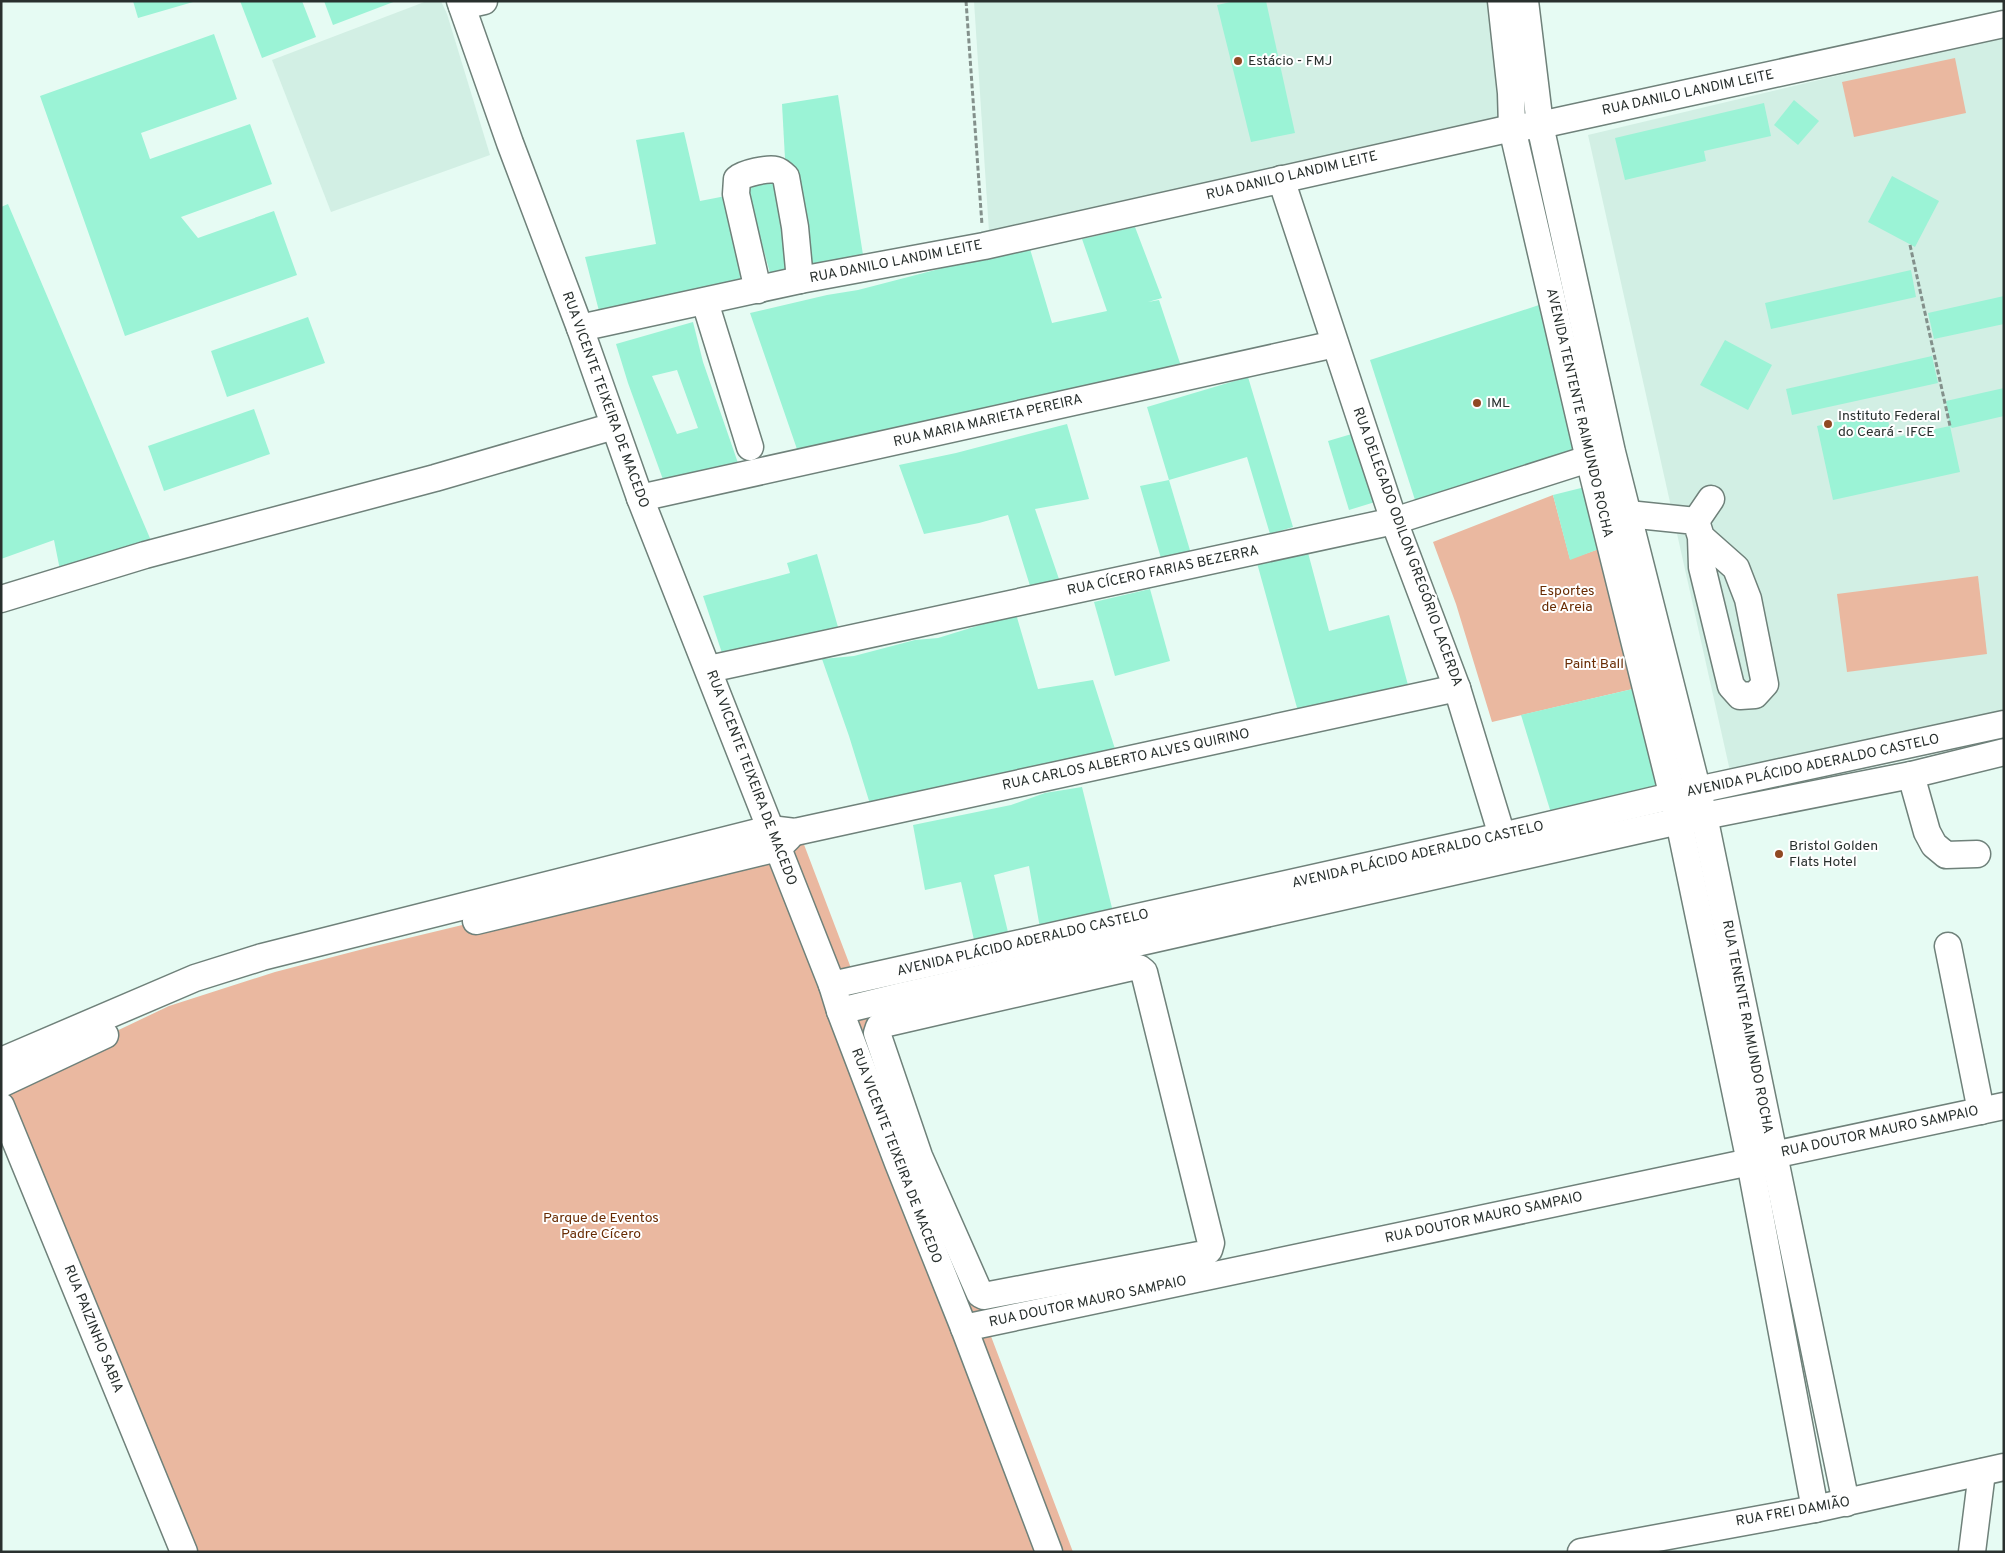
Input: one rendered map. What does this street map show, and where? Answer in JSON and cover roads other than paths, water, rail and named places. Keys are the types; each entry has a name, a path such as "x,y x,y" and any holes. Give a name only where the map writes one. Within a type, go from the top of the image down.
{"street":[{"name":"AVENIDA TENTENTE RAIMUNDO ROCHA","path":"1501,1 1511,92 1512,128 1601,455 1688,806"},
{"name":"AVENIDA TENTENTE RAIMUNDO ROCHA","path":"1526,1 1540,125 1601,455 1628,514 1688,806"},
{"name":"RUA VICENTE TEIXEIRA DE MACEDO","path":"468,3 510,143 580,328 640,498 709,669 781,836 840,1011 909,1159 964,1328 1049,1552"},
{"name":"RUA DANILO LANDIM LEITE","path":"580,328 800,280 984,246 1512,128 1540,125 2004,24"},
{"path":"758,290 736,194 737,179 743,174 775,169 786,177 795,228 800,280"},
{"name":"RUA DELEGADO ODILON GREGÓRIO LACERDA","path":"1281,179 1394,521 1457,688 1506,848"},
{"path":"705,302 750,447"},
{"name":"RUA MARIA MARIETA PEREIRA","path":"640,498 1335,344"},
{"path":"1,599 145,555 435,478 614,426"},
{"name":"RUA CÍCERO FARIAS BEZERRA","path":"709,669 1394,521 1601,455"},
{"path":"1628,514 1699,529 1736,568 1748,599 1765,684 1755,695 1740,696 1731,686 1702,567 1699,529 1711,499"},
{"name":"RUA CARLOS ALBERTO ALVES QUIRINO","path":"182,993 195,978 262,957 369,939 781,836 1457,688"},
{"name":"AVENIDA PLÁCIDO ADERALDO CASTELO","path":"832,985 1128,932 1506,848 1688,806 2004,724"},
{"name":"AVENIDA PLÁCIDO ADERALDO CASTELO","path":"1688,806 1910,775 2004,752"},
{"path":"1910,775 1927,832 1934,845 1946,855 1977,854"},
{"name":"RUA TENENTE RAIMUNDO ROCHA","path":"1688,806 1761,1159 1815,1509"},
{"name":"AVENIDA PLÁCIDO ADERALDO CASTELO","path":"840,1011 911,994 1128,932"},
{"path":"1948,946 1992,1108"},
{"path":"1132,967 1139,968 1144,972 1211,1243 1209,1250 1204,1254 984,1296 980,1294 909,1159 877,1032 879,1027 883,1024 1132,967"},
{"path":"1,1061 182,993"},
{"path":"1,1084 94,1040 182,993"},
{"name":"RUA PAIZINHO SABIA","path":"1,1106 184,1552"},
{"name":"RUA DOUTOR MAURO SAMPAIO","path":"964,1328 1761,1159 1992,1108"},
{"name":"RUA TENENTE RAIMUNDO ROCHA","path":"1761,1159 1846,1503"},
{"path":"1972,1552 1993,1470"},
{"name":"RUA FREI DAMIÃO","path":"1581,1552 1846,1503 1993,1470"}],"place":[{"name":"Estácio - FMJ","path":"1238,61"},
{"name":"IML","path":"1477,403"},
{"name":"Instituto Federal do Ceará - IFCE","path":"1828,424"},
{"name":"Bristol Golden Flats Hotel","path":"1779,854"}],"park label":[{"name":"Esportes de Areia","path":"1567,600"},
{"name":"Paint Ball","path":"1594,664"},
{"name":"Parque de Eventos Padre Cícero","path":"601,1226"}]}
